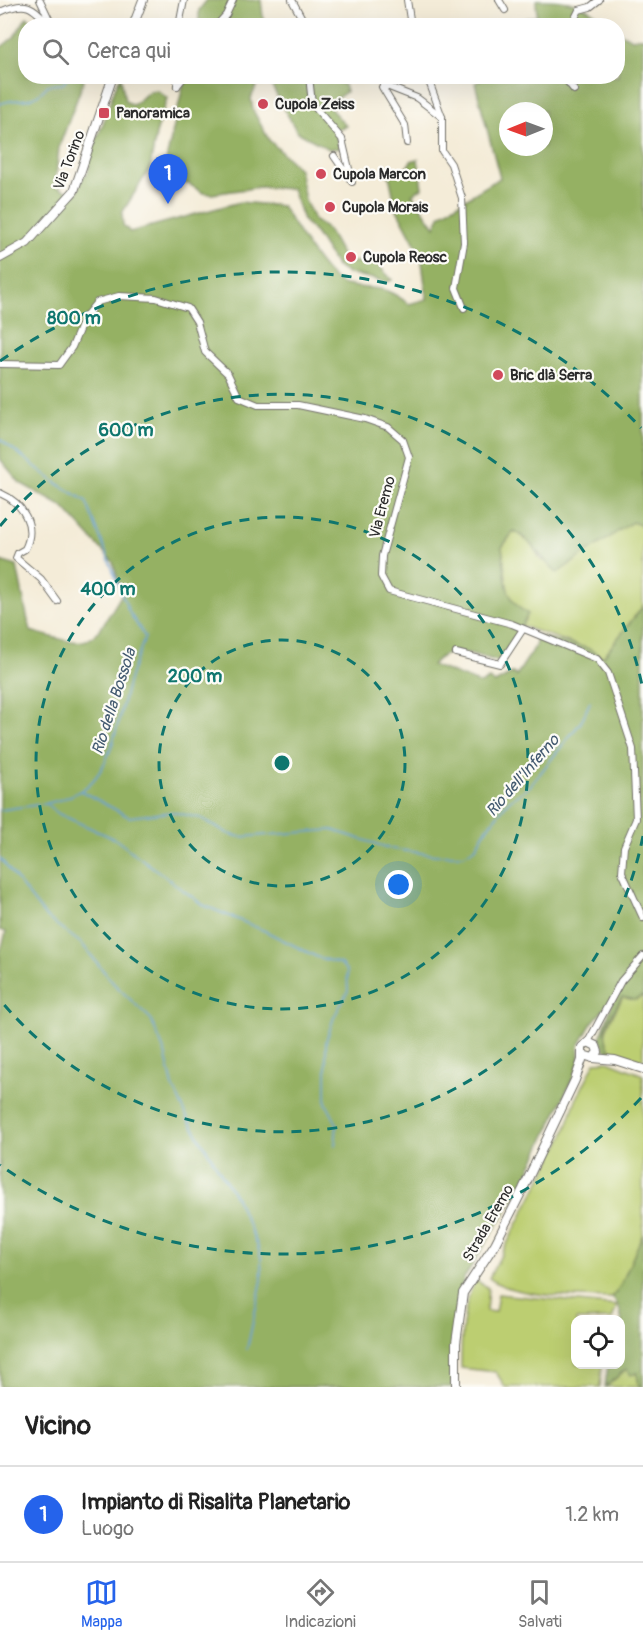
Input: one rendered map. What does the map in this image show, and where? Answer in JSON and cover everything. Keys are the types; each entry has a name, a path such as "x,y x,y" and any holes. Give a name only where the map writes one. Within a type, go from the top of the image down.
{"main road":[{"path":"136,18 143,0"},
{"name":"Via Torino","path":"0,258 27,243 74,191 111,84"},
{"path":"588,1042 615,1060"},
{"name":"Strada Eremo","path":"456,1387 456,1343 463,1293 499,1235 575,1080 583,1055 582,1047 588,1042"},
{"name":"Strada Eremo","path":"575,1080 592,1058 597,1046"},
{"path":"583,1055 615,1060 643,1069"}],"street":[{"path":"40,0 48,18"},
{"path":"181,18 184,0"},
{"path":"223,18 233,0"},
{"path":"292,0 302,18"},
{"path":"407,0 410,18"},
{"path":"499,0 505,10"},
{"path":"575,18 579,10 590,7 599,0"},
{"path":"0,12 19,1 28,2 43,18"},
{"path":"310,84 312,104 342,139 352,182 334,156"},
{"path":"430,84 442,117 442,151 451,164 462,198 464,243 456,288 464,308"},
{"path":"569,84 574,90"},
{"path":"407,143 405,125 382,87 384,85 417,98 442,117"},
{"name":"Via Eremo","path":"0,364 59,365 72,348 84,318 97,302 119,296 156,298 188,308 197,322 205,352 228,374 239,397 258,405 298,405 365,419 388,427 403,440 409,457 381,556 381,576 389,591 524,629 597,659 608,673 633,749 636,819 624,848 622,872 643,918"},
{"path":"0,493 11,498 18,506 26,516 31,530 25,549 18,553 16,558 41,579 57,601"},
{"path":"456,653 500,664 524,629"},
{"path":"588,1042 621,981 643,956"},
{"path":"597,1046 602,1019"}],"green space":[{"path":"207,0 261,0 263,18 199,18 199,10"},
{"path":"536,0 575,4 600,18 528,18 537,16"},
{"path":"18,31 18,84 83,84 59,147 55,186 76,195 84,175 87,175 90,165 87,164 117,84 122,84 125,101 133,105 150,91 157,90 167,98 156,134 150,168 122,213 123,225 130,232 240,202 282,206 319,263 337,281 345,285 384,290 409,304 427,299 421,255 396,208 387,166 404,172 411,161 418,159 422,188 412,194 435,227 441,214 500,178 475,84 625,84 625,36 632,39 643,37 643,530 641,525 632,522 557,573 521,535 514,531 502,547 505,577 509,594 528,614 501,662 473,654 455,652 439,658 432,665 481,684 489,679 495,683 513,673 516,676 535,647 537,636 587,648 603,657 643,606 643,996 635,1000 622,997 610,1018 605,1031 608,1045 613,1053 605,1050 600,1038 615,996 592,1023 579,1046 579,1062 574,1075 523,1184 464,1278 455,1314 452,1387 0,1387 0,953 6,932 0,930 0,561 17,566 30,631 51,637 78,642 87,640 95,635 102,626 122,594 113,562 63,507 20,483 0,459 0,48"},
{"path":"183,84 260,84 257,85 251,98 253,110 269,140 299,169 305,200 314,220 328,230 346,262 375,262 392,280 387,282 347,273 337,267 316,234 303,220 292,189 260,187 212,194 203,193 189,184 181,183 167,187 161,183"},
{"path":"267,84 344,85 346,92 327,105 346,126 335,130 340,148 329,149 297,132 271,85"},
{"path":"632,522 641,525 643,530 643,606 603,658 574,644 519,625 526,619 525,612 518,610 508,594 502,547 514,531 528,538 541,560 571,564 590,548"},
{"path":"643,996 643,1063 615,1053 608,1047 605,1040 610,1022 623,997 635,1000"},
{"path":"608,1061 643,1075 643,1234 621,1285 612,1298 565,1297 530,1293 500,1285 489,1278 564,1135 575,1102 595,1062"},
{"path":"643,1234 643,1387 639,1387 637,1373 631,1375 626,1369 605,1387 607,1369 625,1369 625,1315 621,1315 612,1298 621,1285"},
{"path":"475,1280 488,1288 486,1311 495,1312 498,1294 617,1306 614,1315 571,1315 571,1369 602,1369 600,1387 505,1387 496,1372 461,1368 463,1323"},
{"path":"626,1369 637,1373 639,1387 606,1387"}],"waterway":[{"path":"0,104 30,99 48,85 63,84"},
{"name":"Rio della Bossola","path":"0,439 55,482 86,501 129,612 145,637 125,694 108,756 91,782 80,791 60,800 0,810"},
{"name":"Rio dell'Inferno","path":"81,791 129,817 172,812 200,818 229,834 241,837 332,830 392,849 436,855 464,855 476,847 487,828 509,801 530,786 581,722 590,702"},
{"path":"46,804 59,814 115,839 203,905 265,931 317,957 341,964 347,971 348,991 334,1017 326,1041 326,1103 337,1124 335,1145"},
{"path":"0,858 45,916 82,944 114,984 151,1019 165,1053 173,1086 188,1119 235,1196 257,1244 261,1258 262,1280 247,1349"}],"place":[{"name":"Cupola Zeiss","path":"263,104"},
{"name":"Panoramica","path":"104,113"},
{"name":"Cupola Marcon","path":"321,174"},
{"name":"Impianto di Risalita Planetario","path":"168,204"},
{"name":"Cupola Morais","path":"330,207"},
{"name":"Cupola Reosc","path":"351,257"},
{"name":"Bric dlà Serra","path":"498,375"}]}
